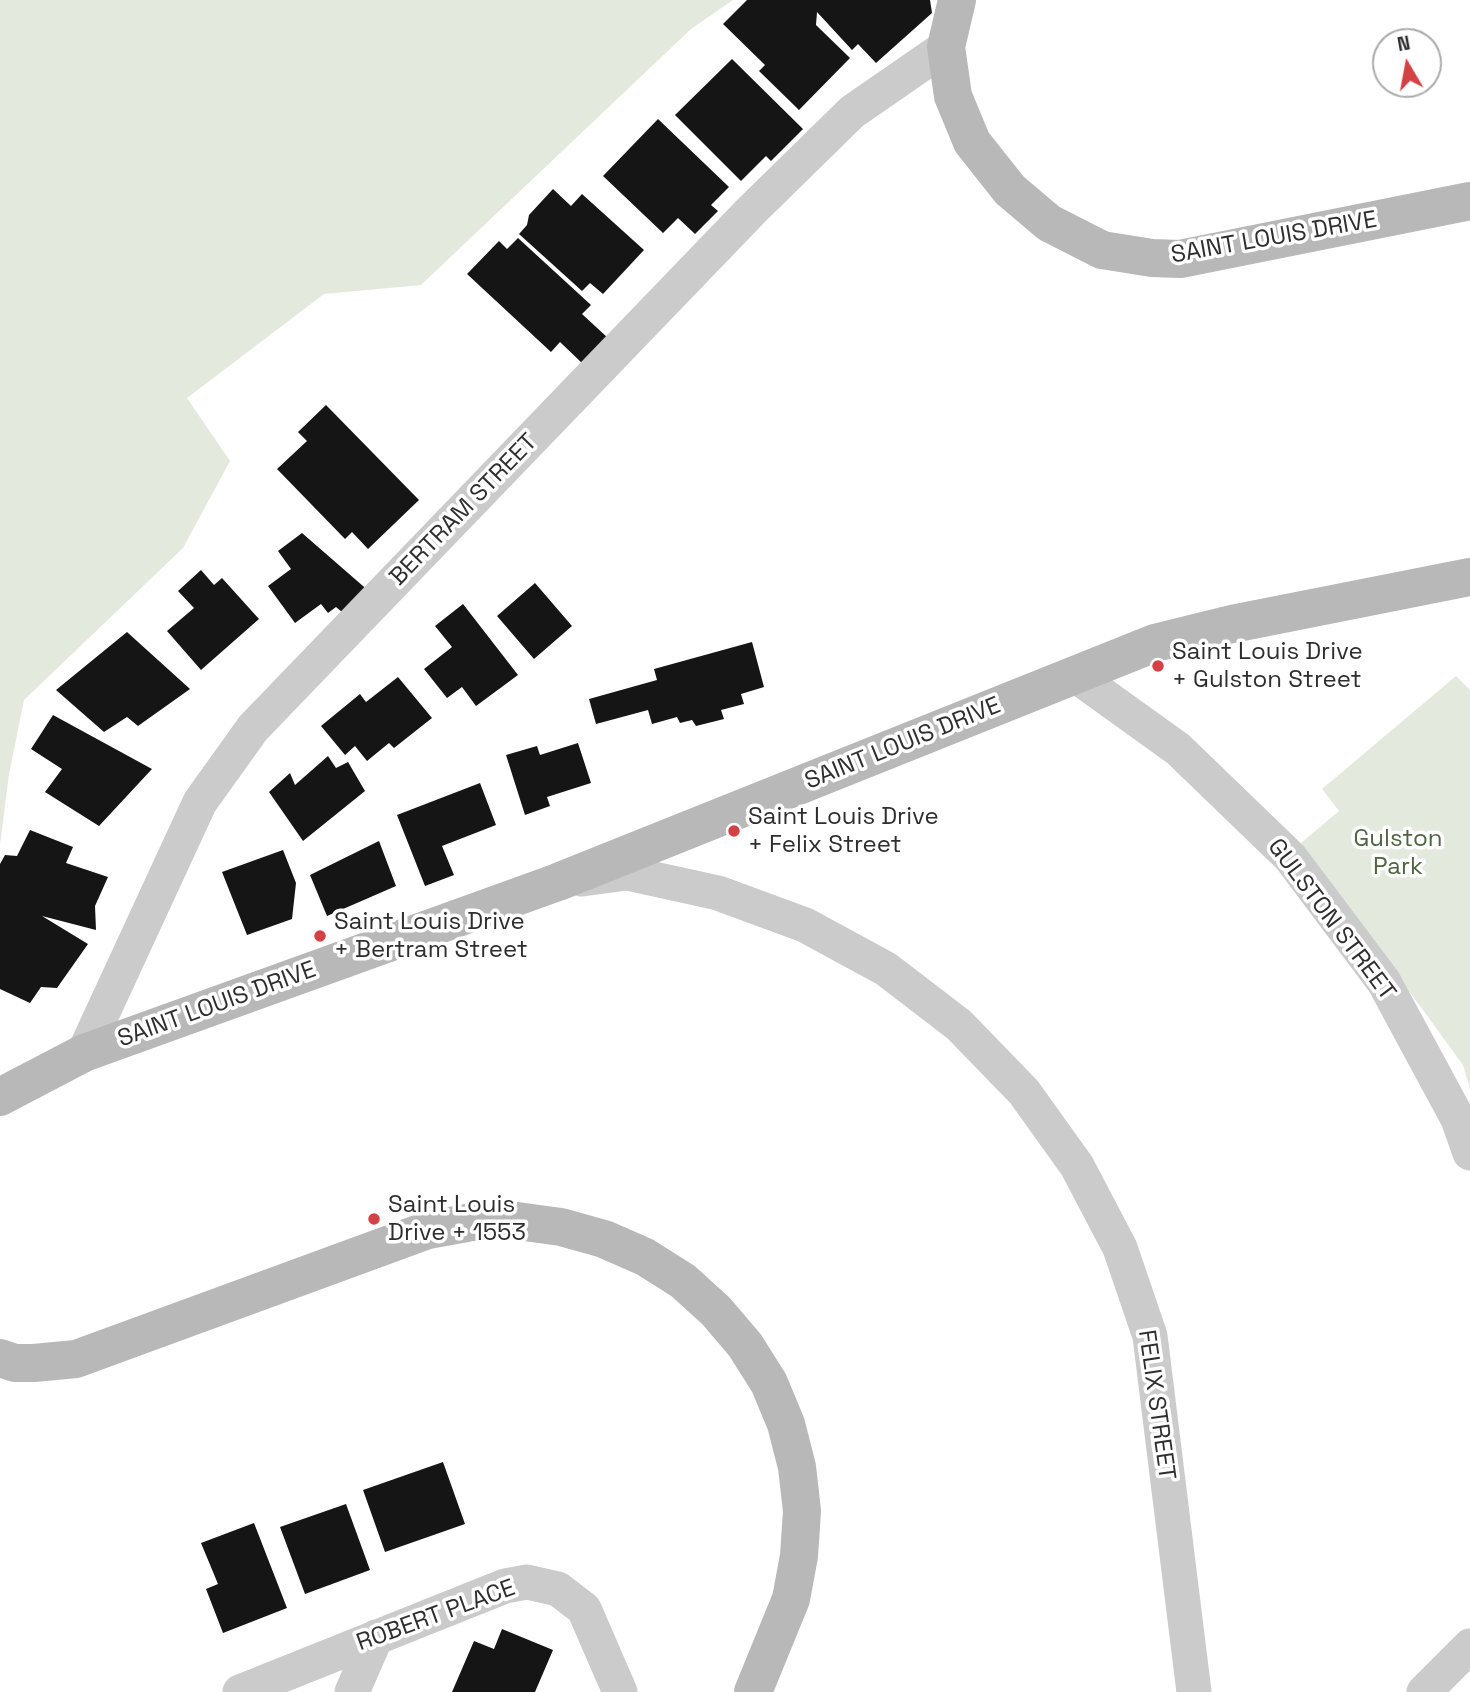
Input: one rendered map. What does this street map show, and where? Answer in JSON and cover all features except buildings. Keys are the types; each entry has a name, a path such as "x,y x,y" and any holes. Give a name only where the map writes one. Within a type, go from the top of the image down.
{"street":[{"name":"SAINT LOUIS DRIVE","path":"957,0 946,47 953,96 972,142 1010,191 1049,223 1102,250 1152,258 1180,259 1470,201"},
{"name":"BERTRAM STREET","path":"84,1053 200,802 253,728 751,211 852,112 946,47"},
{"name":"SAINT LOUIS DRIVE","path":"0,1097 84,1053 558,882 1154,643 1232,624 1470,576"},
{"name":"GULSTON STREET","path":"1075,675 1178,749 1290,858 1384,982 1458,1119 1470,1153"},
{"name":"FELIX STREET","path":"558,882 627,873 718,893 805,925 886,969 959,1025 1024,1091 1077,1166 1120,1248 1150,1336 1194,1692"},
{"path":"0,1358 15,1363 76,1359 428,1230 472,1222 517,1221 561,1227 604,1239 645,1257 699,1296 745,1345 769,1383 786,1424 797,1467 802,1511 800,1556 791,1599 752,1692"},
{"name":"ROBERT PLACE","path":"240,1692 505,1586 527,1583 548,1585 568,1594 584,1609 620,1692"},
{"path":"352,1692 376,1637"},
{"path":"1424,1692 1470,1646"}],"green space":[{"path":"0,0 733,0 691,29 421,285 324,294 187,398 230,461 183,548 24,700 9,774 0,845"},
{"name":"Gulston Park","path":"1456,676 1470,690 1470,1089 1463,1065 1301,843 1339,811 1322,789"}],"place":[{"name":"Saint Louis Drive + Gulston Street","path":"1158,666"},
{"name":"Saint Louis Drive + Felix Street","path":"734,831"},
{"name":"Saint Louis Drive + Bertram Street","path":"320,936"},
{"name":"Saint Louis Drive + 1553","path":"374,1219"}]}
